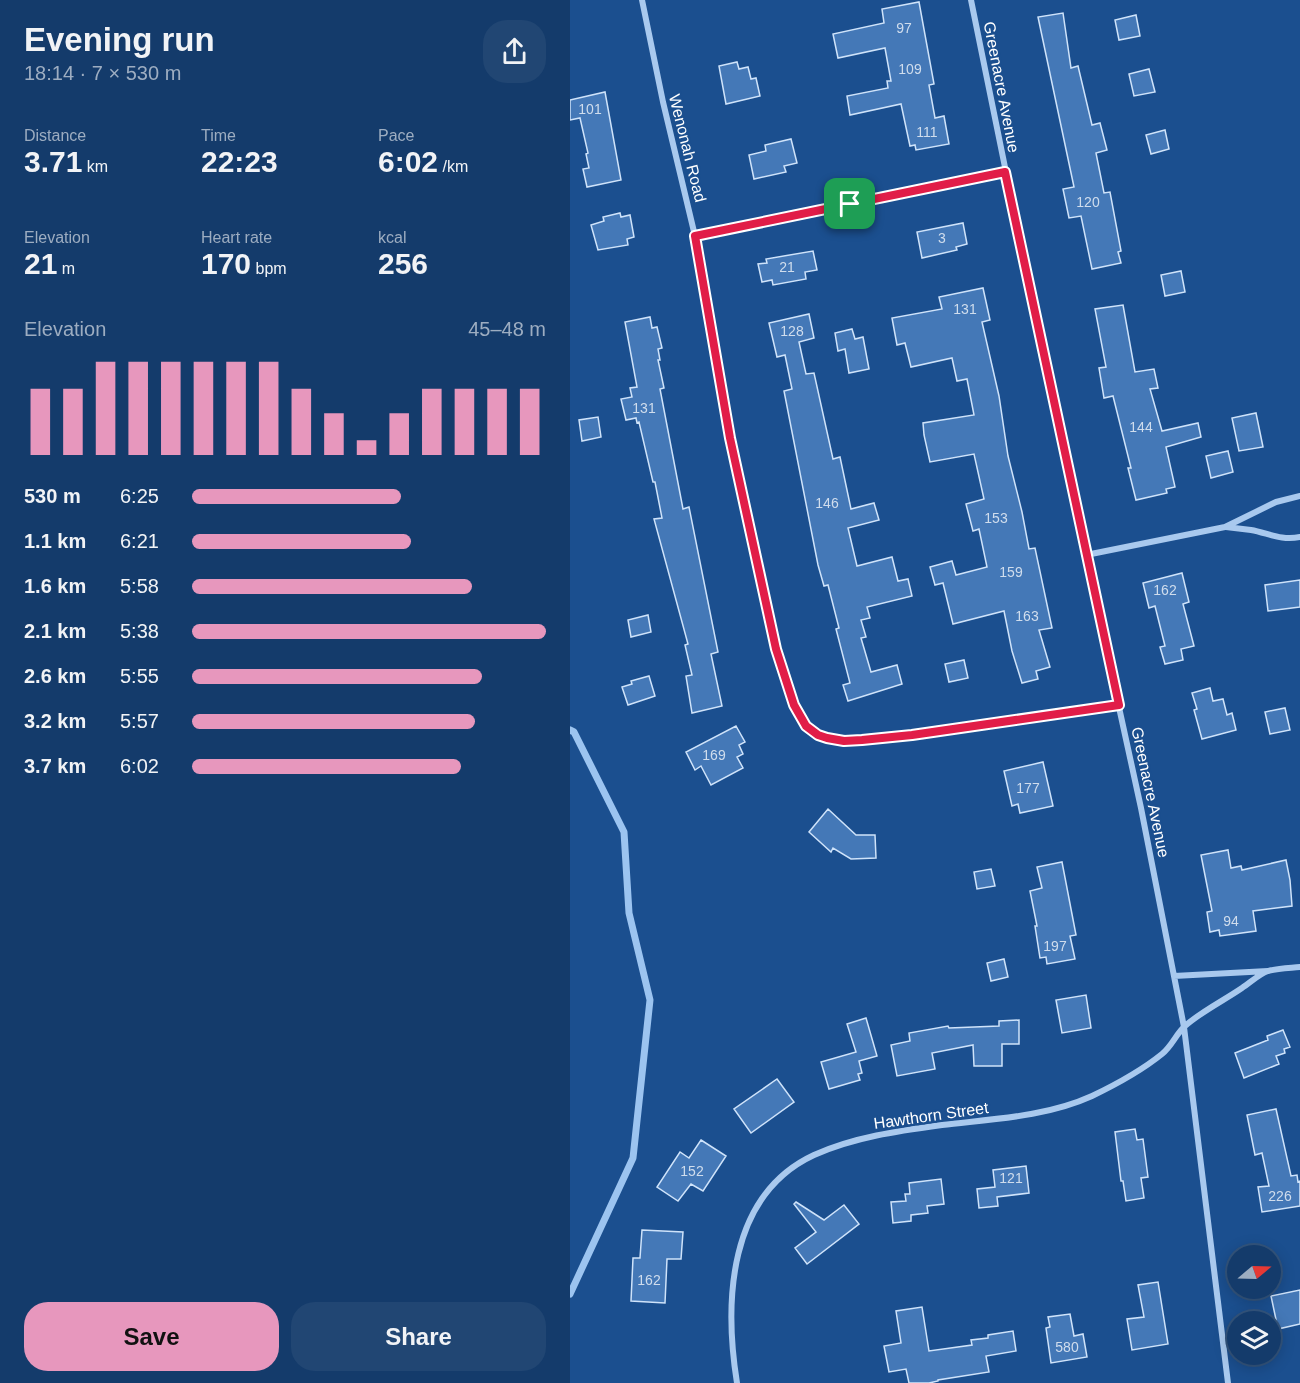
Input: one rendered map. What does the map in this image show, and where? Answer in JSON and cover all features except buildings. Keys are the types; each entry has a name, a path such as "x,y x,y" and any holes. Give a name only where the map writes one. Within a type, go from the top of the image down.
{"street":[{"name":"Wenonah Road","path":"642,0 663,102 695,236 730,438 776,649 794,705 806,726 818,735 827,738 844,741 862,740 1119,705"},
{"name":"Greenacre Avenue","path":"971,0 1184,1027 1228,1383"},
{"path":"695,236 1005,172"},
{"path":"1086,555 1225,527 1276,502 1300,496"},
{"path":"1225,527 1281,538 1300,537"},
{"name":"Hawthorn Street","path":"1174,976 1300,967"},
{"name":"Hawthorn Street","path":"737,1383 731,1326 731,1302 736,1263 752,1215 759,1202 783,1176 814,1155 850,1142 879,1135 1014,1116 1080,1102 1139,1071 1170,1046 1184,1027 1268,971"}],"waterway":[{"path":"570,730 574,732 624,832 629,913 650,1000 633,1158 570,1294"}],"route":[{"path":"1005,172 1119,705 912,735 844,741 818,735 806,726 798,715 780,667 730,438 695,236 850,204 1005,172"}]}
